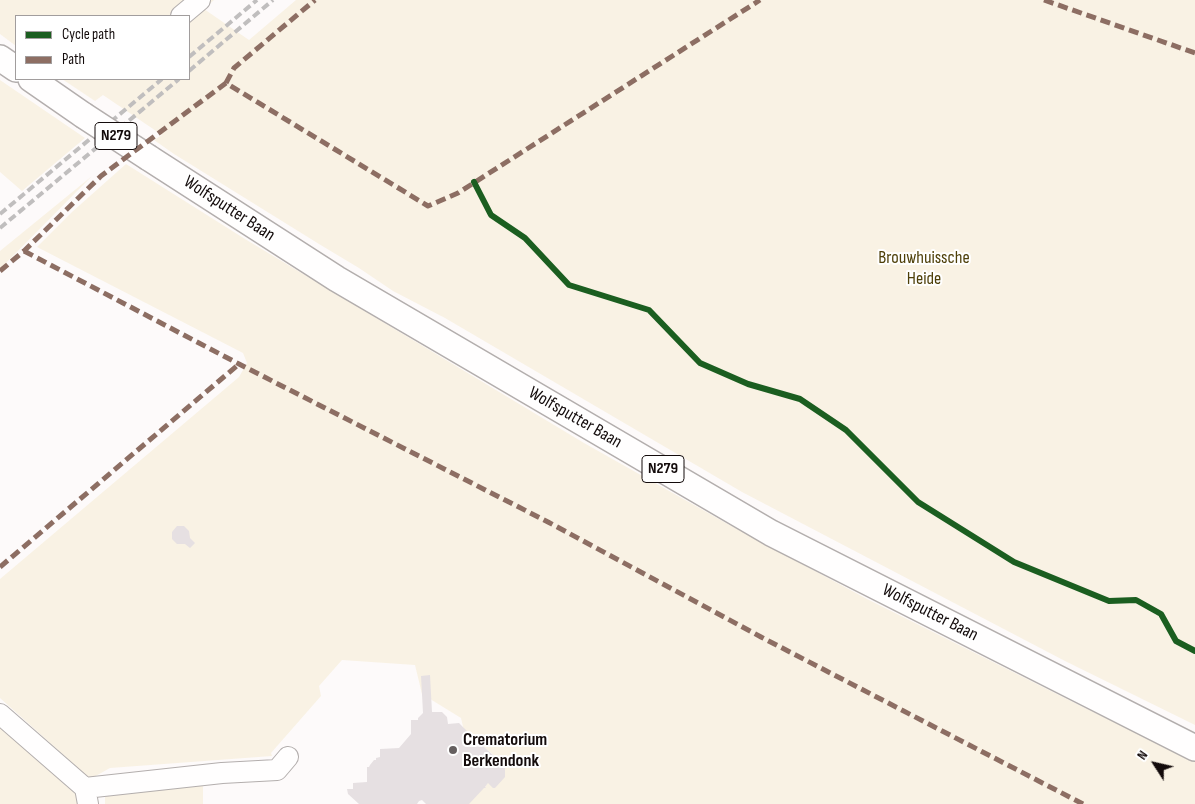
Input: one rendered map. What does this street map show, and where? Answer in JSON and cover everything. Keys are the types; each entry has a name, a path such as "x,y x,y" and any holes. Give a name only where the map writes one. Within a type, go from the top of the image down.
{"main road":[{"path":"0,58 15,68"},
{"name":"Wolfsputter Baan","path":"32,80 149,158 338,279 771,532 1195,748"}],"lane":[{"path":"182,15 200,0"},
{"path":"0,714 87,796 222,773 277,770 288,757"}],"green space":[{"name":"Brouwhuissche Heide","path":"0,0 214,0 204,9 249,40 296,0 1195,0 1195,725 1065,661 742,492 445,318 393,291 174,154 154,140 162,135 103,95 95,101 64,80 190,80 190,15 15,15 15,45 0,34"},
{"path":"0,80 85,138 22,191 0,172"},
{"path":"126,164 245,239 584,443 726,523 867,599 1195,761 1195,804 459,804 471,789 485,787 501,761 464,731 461,718 422,694 415,665 342,660 319,686 321,696 271,753 272,756 110,768 92,778 88,777 0,698 0,579 239,377 247,363 243,353 37,247 72,212"},
{"path":"92,176 0,269 0,251"},
{"path":"0,726 79,797 89,804 0,804"},
{"path":"203,782 203,804 105,804 105,791"}],"building":[{"path":"177,526 184,526 189,531 190,538 195,543 190,548 185,544 177,544 172,539 172,532"},
{"path":"430,675 432,712 442,712 447,717 448,724 459,723 469,733 468,745 470,747 483,746 505,766 505,777 495,788 488,783 486,788 469,804 426,804 422,800 417,804 359,804 348,794 347,789 353,789 353,783 367,782 367,767 376,758 380,757 380,749 399,748 411,734 411,720 418,720 423,713 421,676"}],"railway":[{"path":"190,56 257,0"},
{"path":"190,70 273,0"},
{"path":"0,214 161,80"},
{"path":"0,228 178,80"}],"marked path":[{"path":"226,83 234,68 315,0"},
{"path":"0,271 24,251 101,176 226,83 428,206 458,193 760,0"},
{"path":"1044,0 1195,53"},
{"path":"24,251 239,364 548,522 761,637 1083,804"},
{"path":"0,567 239,364"}],"cycle path":[{"path":"474,182 491,215 525,238 569,285 649,310 700,363 748,384 800,399 846,430 918,502 1014,562 1109,601 1136,600 1161,614 1176,641 1195,651"}],"place":[{"name":"Crematorium Berkendonk","path":"453,750"}]}
